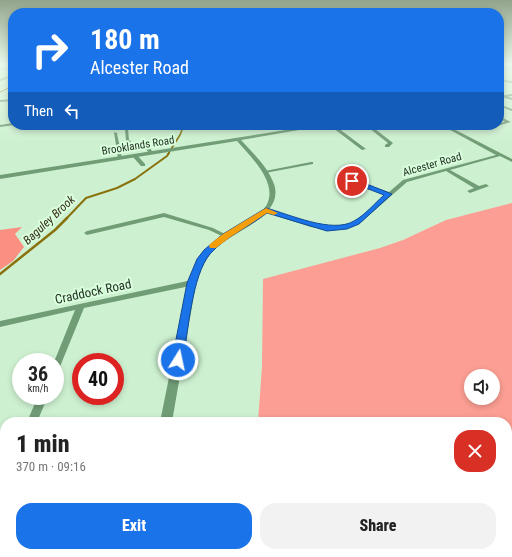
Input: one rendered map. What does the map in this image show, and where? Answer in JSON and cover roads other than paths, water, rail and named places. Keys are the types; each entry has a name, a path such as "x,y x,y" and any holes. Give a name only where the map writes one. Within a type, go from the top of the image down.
{"street":[{"path":"504,120 509,122 504,123"},
{"path":"126,130 127,140 134,146 148,149 151,153"},
{"name":"Brooklands Road","path":"0,178 295,130"},
{"path":"338,130 364,149"},
{"path":"375,130 378,132 381,138 391,143 387,146"},
{"path":"453,130 512,161"},
{"path":"115,133 120,158"},
{"path":"167,417 192,283 200,262 207,252 226,236 255,219 266,210 273,193 271,182 265,172 238,139"},
{"name":"Alcester Road","path":"266,210 316,226 327,228 347,227 357,223 405,181 500,155"},
{"path":"135,156 143,166"},
{"path":"265,172 311,163"},
{"path":"447,170 478,188"},
{"path":"352,181 389,194"},
{"path":"470,191 486,186"},
{"path":"87,233 164,215 211,229 226,236"},
{"name":"Craddock Road","path":"0,324 192,283"},
{"path":"62,353 81,306"},
{"path":"34,417 39,405"}],"waterway":[{"name":"Baguley Brook","path":"168,154 182,130"},
{"name":"Baguley Brook","path":"66,219 86,198 117,188 135,179 169,153"},
{"name":"Baguley Brook","path":"0,274 55,230 66,219"}]}
